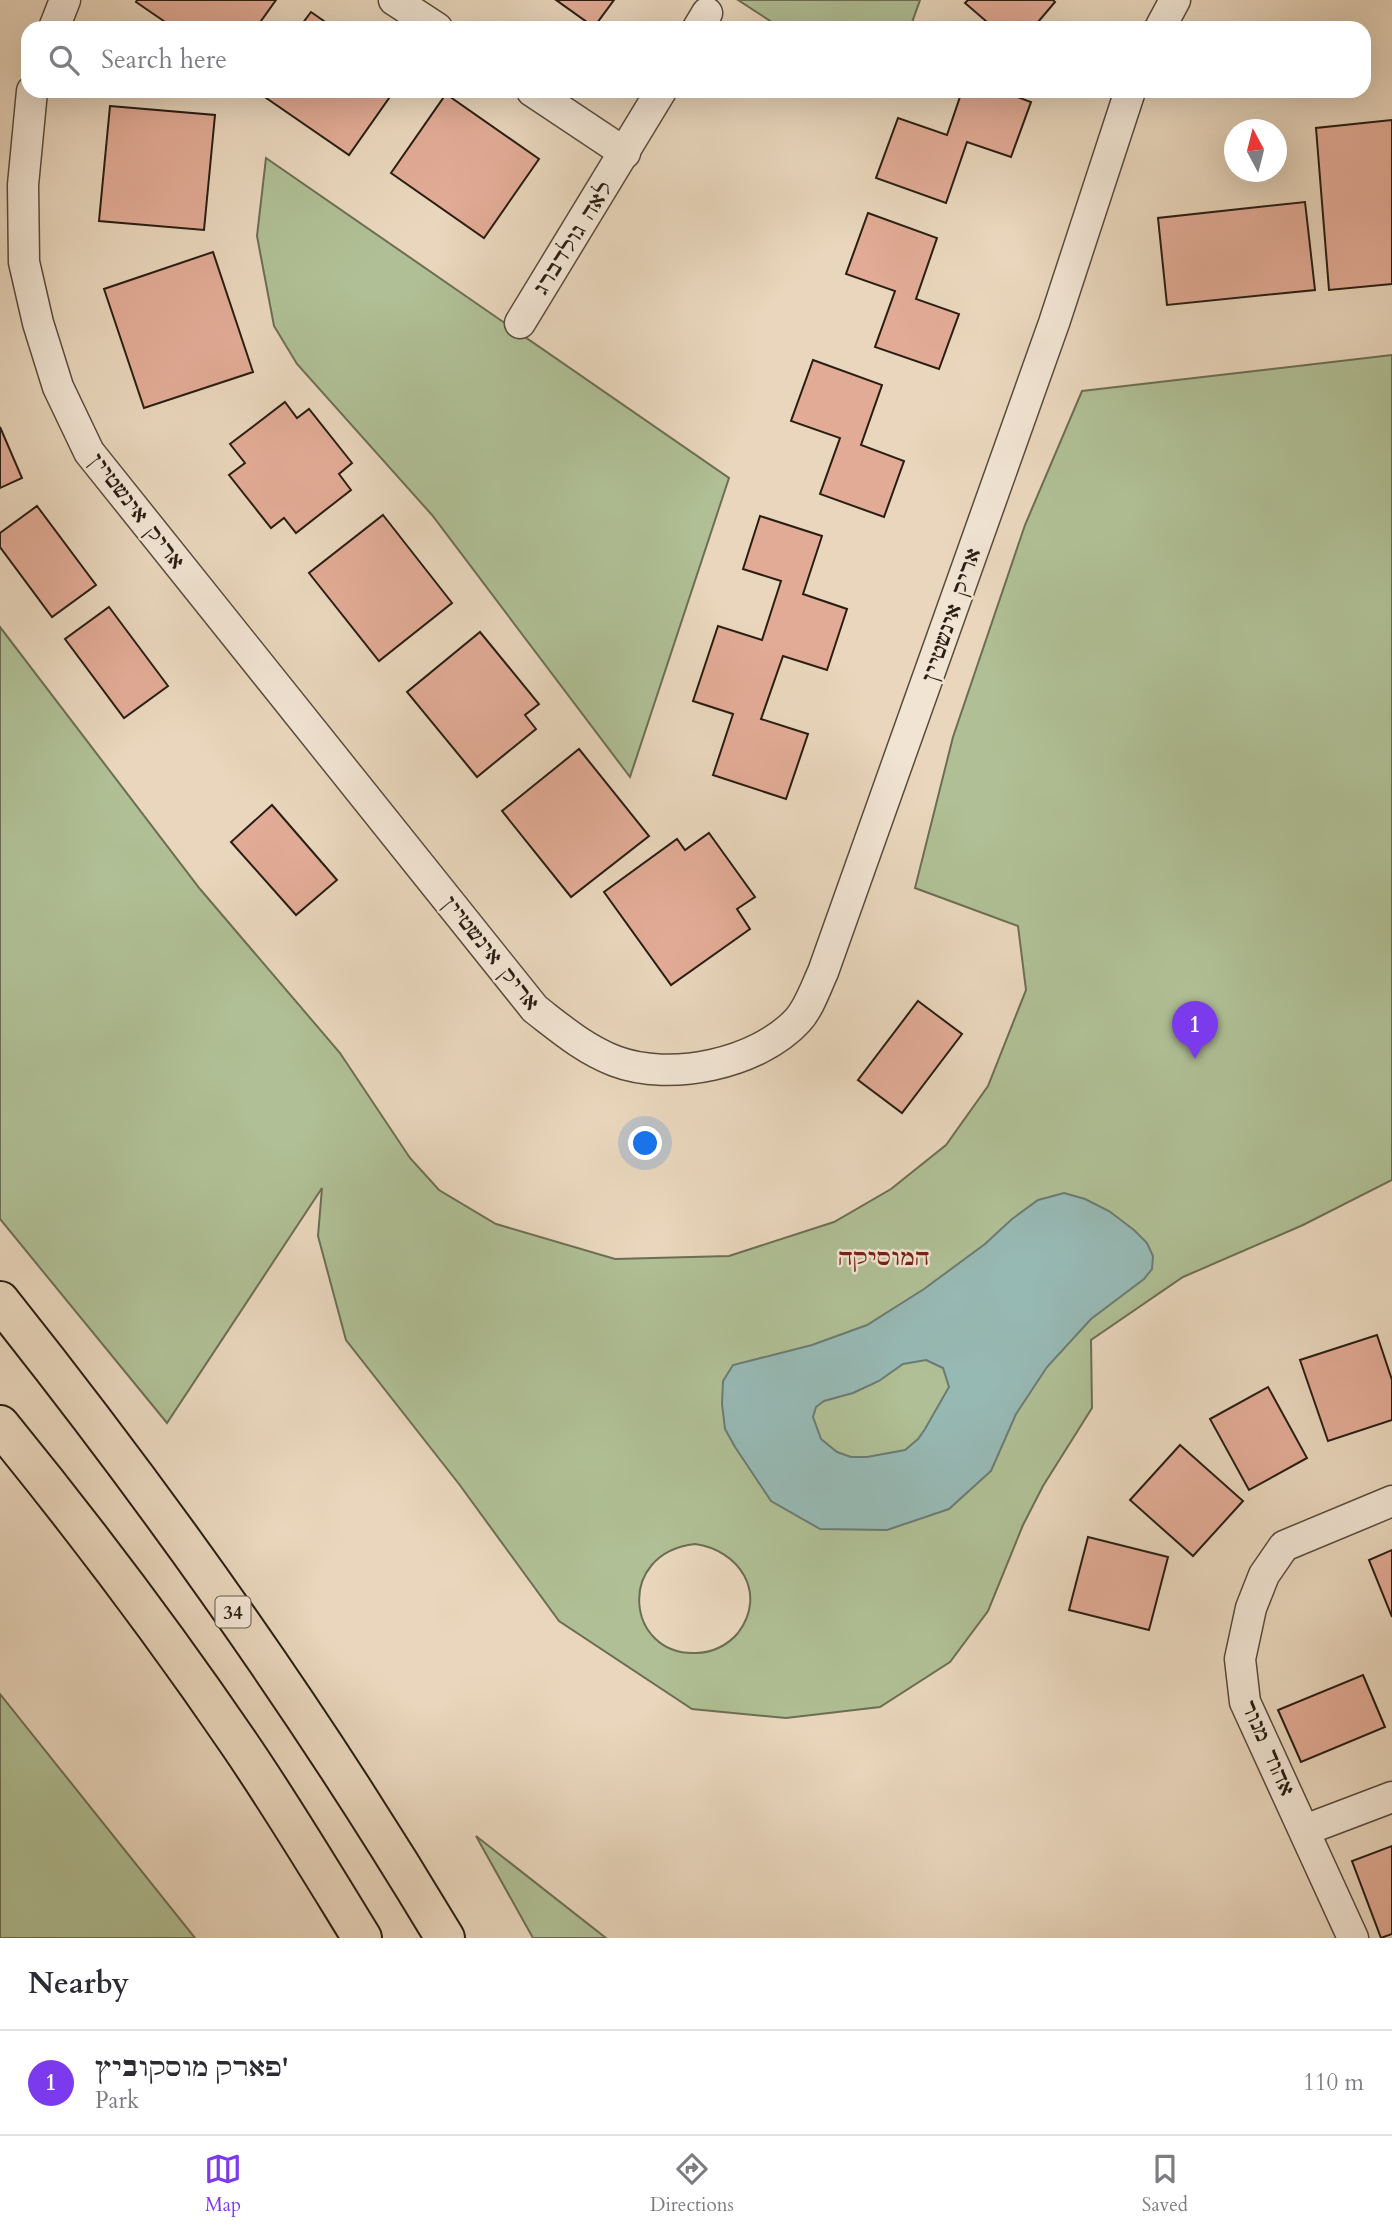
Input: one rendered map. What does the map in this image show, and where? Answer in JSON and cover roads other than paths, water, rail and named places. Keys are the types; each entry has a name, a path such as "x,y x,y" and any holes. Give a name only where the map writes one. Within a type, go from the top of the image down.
{"highway":[{"name":"34","path":"0,1301 122,1459 300,1708 445,1938"},
{"path":"0,1425 43,1477 158,1629 241,1746 362,1938"}],"street":[{"path":"57,21 65,0"},
{"path":"394,0 426,21"},
{"path":"1164,21 1175,0"},
{"name":"אריק אינשטיין","path":"31,98 23,185 24,262 38,323 58,387 89,452 535,1009 582,1046 618,1062 666,1070 721,1063 760,1049 799,1019 823,972 1054,323 1128,98"},
{"path":"542,98 625,153"},
{"name":"לאה גולדברג","path":"520,323 657,98"},
{"name":"אהוד מנור","path":"1353,1938 1245,1702 1240,1659 1251,1608 1264,1575 1284,1546 1392,1501"},
{"path":"1305,1830 1392,1797"}],"water":[{"path":"1064,1193 1085,1199 1109,1211 1147,1243 1153,1256 1152,1269 1144,1279 1091,1319 1047,1367 1016,1414 991,1471 949,1509 887,1530 820,1529 771,1501 725,1429 723,1381 733,1365 812,1345 867,1325 924,1289 1038,1200","holes":["926,1360 943,1368 949,1387 925,1429 905,1450 851,1457 837,1452 821,1439 813,1417 816,1407 824,1401 853,1393 879,1381 903,1364"]}],"place":[{"name":"פארק מוסקוביץ'","path":"1195,1059"}],"district":[{"name":"המוסיקה","path":"884,1257"}]}
